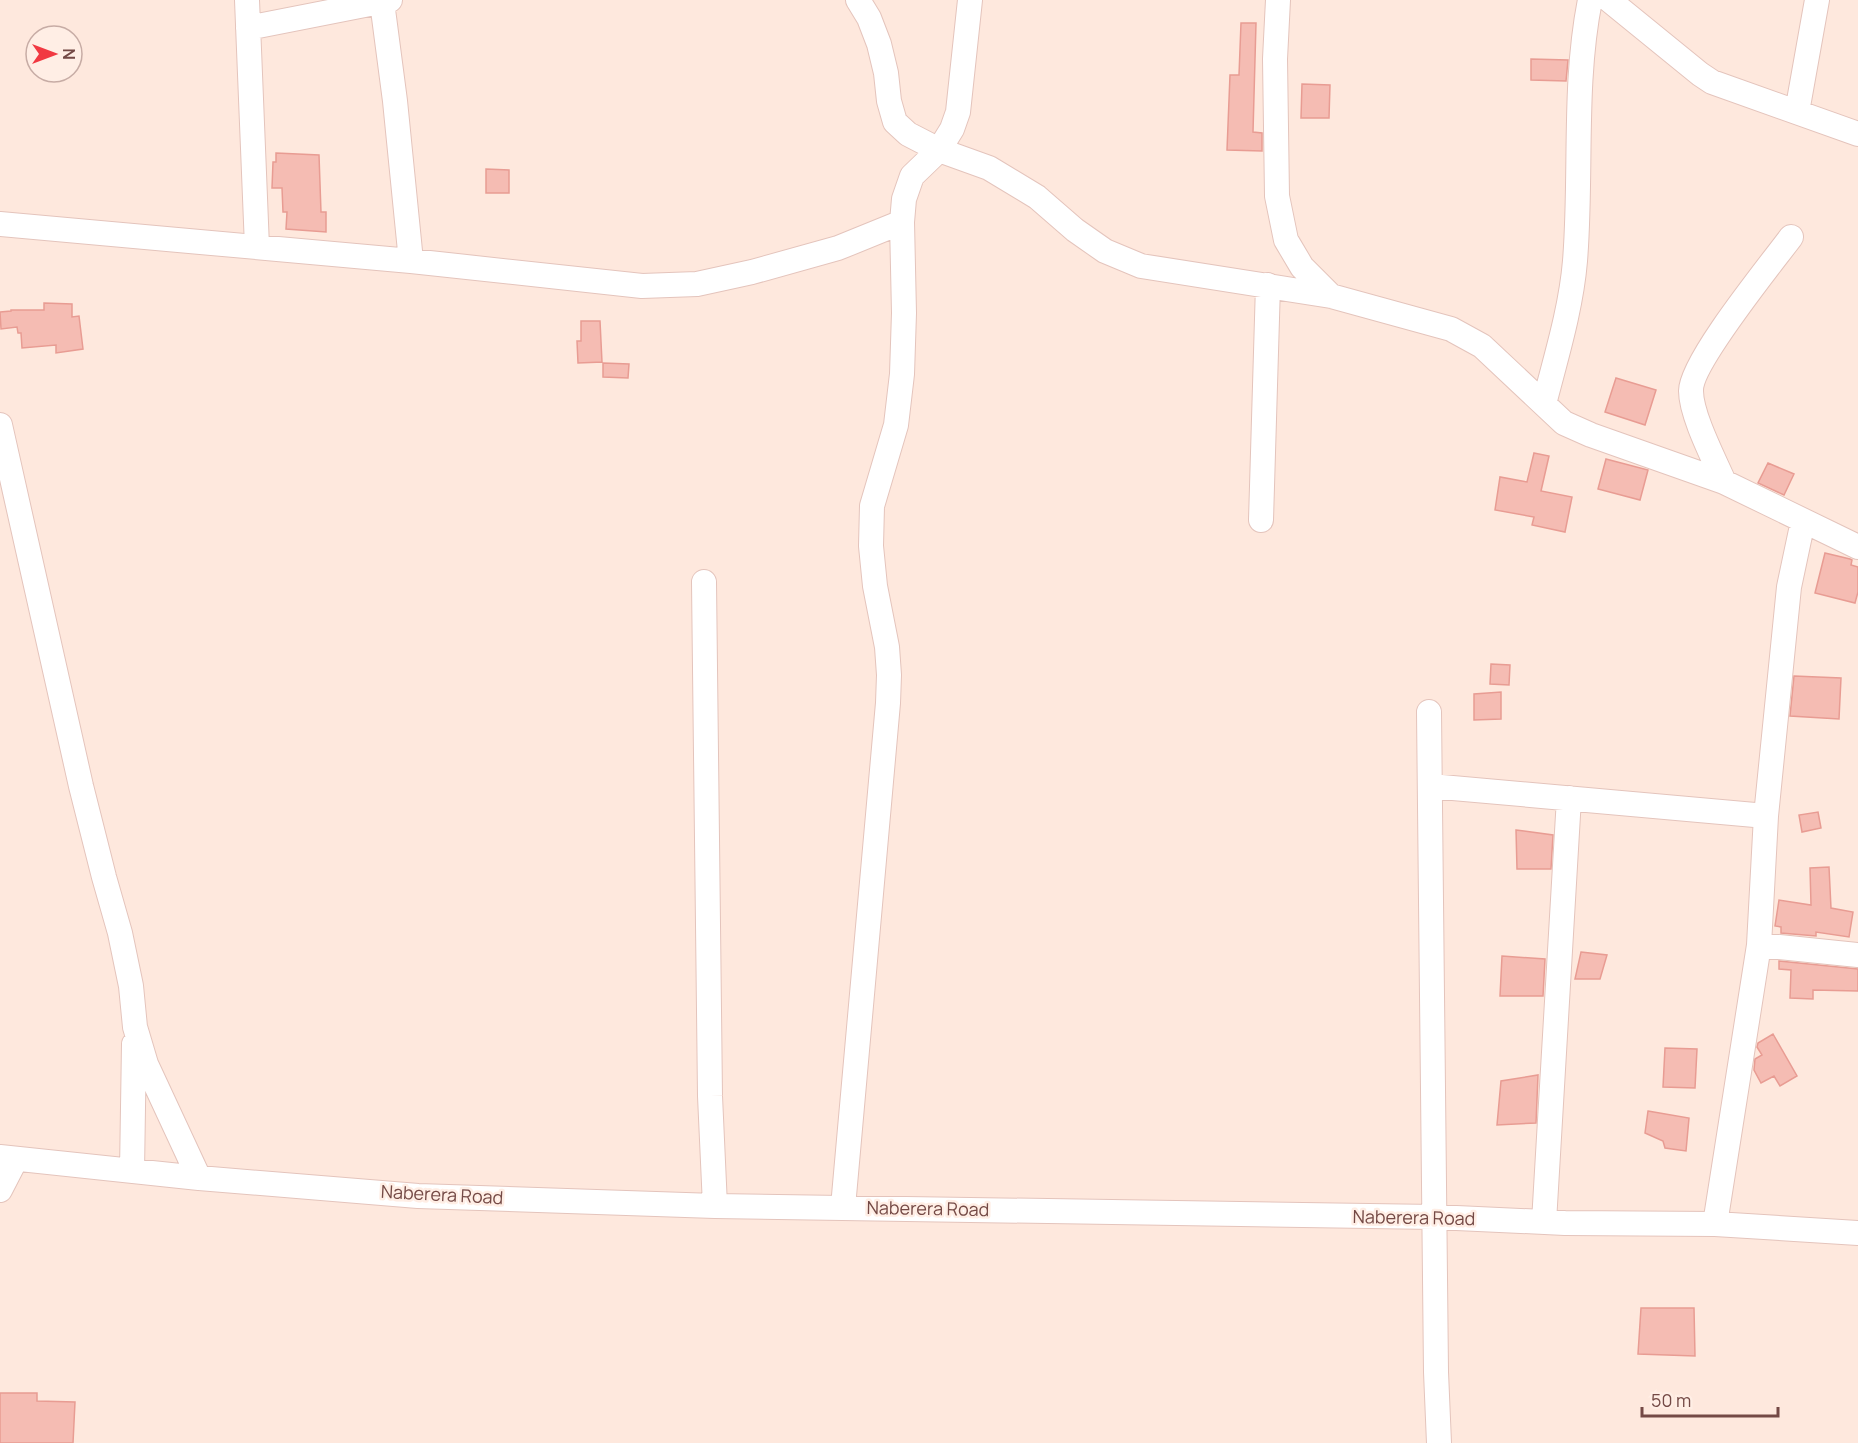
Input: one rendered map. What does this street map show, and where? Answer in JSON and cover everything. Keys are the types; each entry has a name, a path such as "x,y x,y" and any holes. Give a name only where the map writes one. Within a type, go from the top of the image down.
{"street":[{"path":"247,0 256,247"},
{"path":"858,0 869,18 879,44 886,73 889,101 896,122 908,134 939,150 988,168 1037,197 1075,230 1105,251 1141,266 1331,296 1451,328 1482,346 1564,423 1591,435 1724,482 1858,548"},
{"path":"843,1207 888,703 887,647 874,586 871,546 872,506 896,425 902,374 904,199 912,176 939,150 952,129 958,112 970,0"},
{"path":"1278,0 1275,58 1277,196 1286,240 1302,267 1331,296"},
{"path":"1544,404 1564,325 1575,264 1579,203 1581,70 1586,22 1606,0 1712,82 1858,134"},
{"path":"1797,112 1817,0"},
{"path":"248,28 386,1 411,261"},
{"path":"0,224 411,261 642,286 697,284 752,272 838,248 902,222"},
{"path":"1724,482 1695,411 1690,390 1697,369 1719,334 1791,237"},
{"path":"1261,520 1268,285"},
{"path":"0,425 84,797 120,933 131,986 135,1027 132,1171"},
{"path":"1715,1224 1759,945 1766,816 1789,587 1803,521"},
{"path":"704,582 710,1096 715,1206"},
{"path":"1429,712 1439,1443"},
{"path":"1430,786 1766,816"},
{"path":"1544,1222 1569,798"},
{"path":"1759,945 1858,955"},
{"path":"135,1027 146,1064 199,1178"},
{"path":"0,1190 8,1158"},
{"name":"Naberera Road","path":"8,1158 199,1178 418,1196 715,1206 1435,1217 1544,1222 1715,1224 1858,1233"}],"building":[{"path":"1241,23 1256,23 1253,132 1262,133 1262,151 1227,150 1230,75 1239,75"},
{"path":"1531,59 1568,60 1566,81 1531,80"},
{"path":"1302,84 1330,85 1329,118 1301,118"},
{"path":"276,153 319,155 321,212 326,212 326,232 286,229 287,212 283,212 282,188 272,188 273,162 276,162"},
{"path":"486,169 509,170 509,193 486,193"},
{"path":"44,303 72,304 72,317 79,316 83,349 56,353 56,345 22,348 21,333 18,333 17,327 1,329 0,312 44,310"},
{"path":"581,321 600,321 602,362 578,363 577,341 581,341"},
{"path":"603,363 629,364 628,378 603,377"},
{"path":"1616,378 1656,390 1645,425 1605,412"},
{"path":"1534,453 1549,456 1541,491 1572,497 1565,532 1532,525 1534,517 1495,510 1500,477 1527,482"},
{"path":"1606,459 1648,470 1640,500 1598,489"},
{"path":"1768,463 1794,474 1784,495 1758,483"},
{"path":"1825,553 1850,559 1852,560 1851,565 1858,567 1858,592 1855,603 1815,593"},
{"path":"1491,664 1510,665 1509,685 1490,684"},
{"path":"1794,676 1841,678 1839,719 1790,716"},
{"path":"1501,692 1501,719 1474,720 1474,694"},
{"path":"1818,812 1821,828 1802,832 1799,815"},
{"path":"1516,830 1553,835 1551,869 1517,869"},
{"path":"1829,867 1831,908 1853,912 1849,937 1816,932 1816,936 1781,933 1781,927 1775,926 1779,900 1811,905 1810,868"},
{"path":"1581,952 1607,955 1600,979 1575,979"},
{"path":"1502,956 1545,959 1543,996 1500,996"},
{"path":"1779,961 1858,969 1858,991 1813,990 1813,999 1790,998 1791,970 1779,969"},
{"path":"1773,1034 1797,1076 1780,1086 1774,1076 1761,1083 1754,1070 1755,1059 1762,1055 1757,1047 1758,1043"},
{"path":"1665,1048 1697,1049 1695,1088 1663,1087"},
{"path":"1538,1075 1536,1123 1497,1125 1501,1081"},
{"path":"1648,1111 1689,1118 1686,1151 1665,1148 1663,1141 1645,1133"},
{"path":"1641,1308 1694,1308 1695,1356 1638,1354"},
{"path":"0,1393 37,1393 37,1401 75,1402 73,1443 0,1443"}]}
